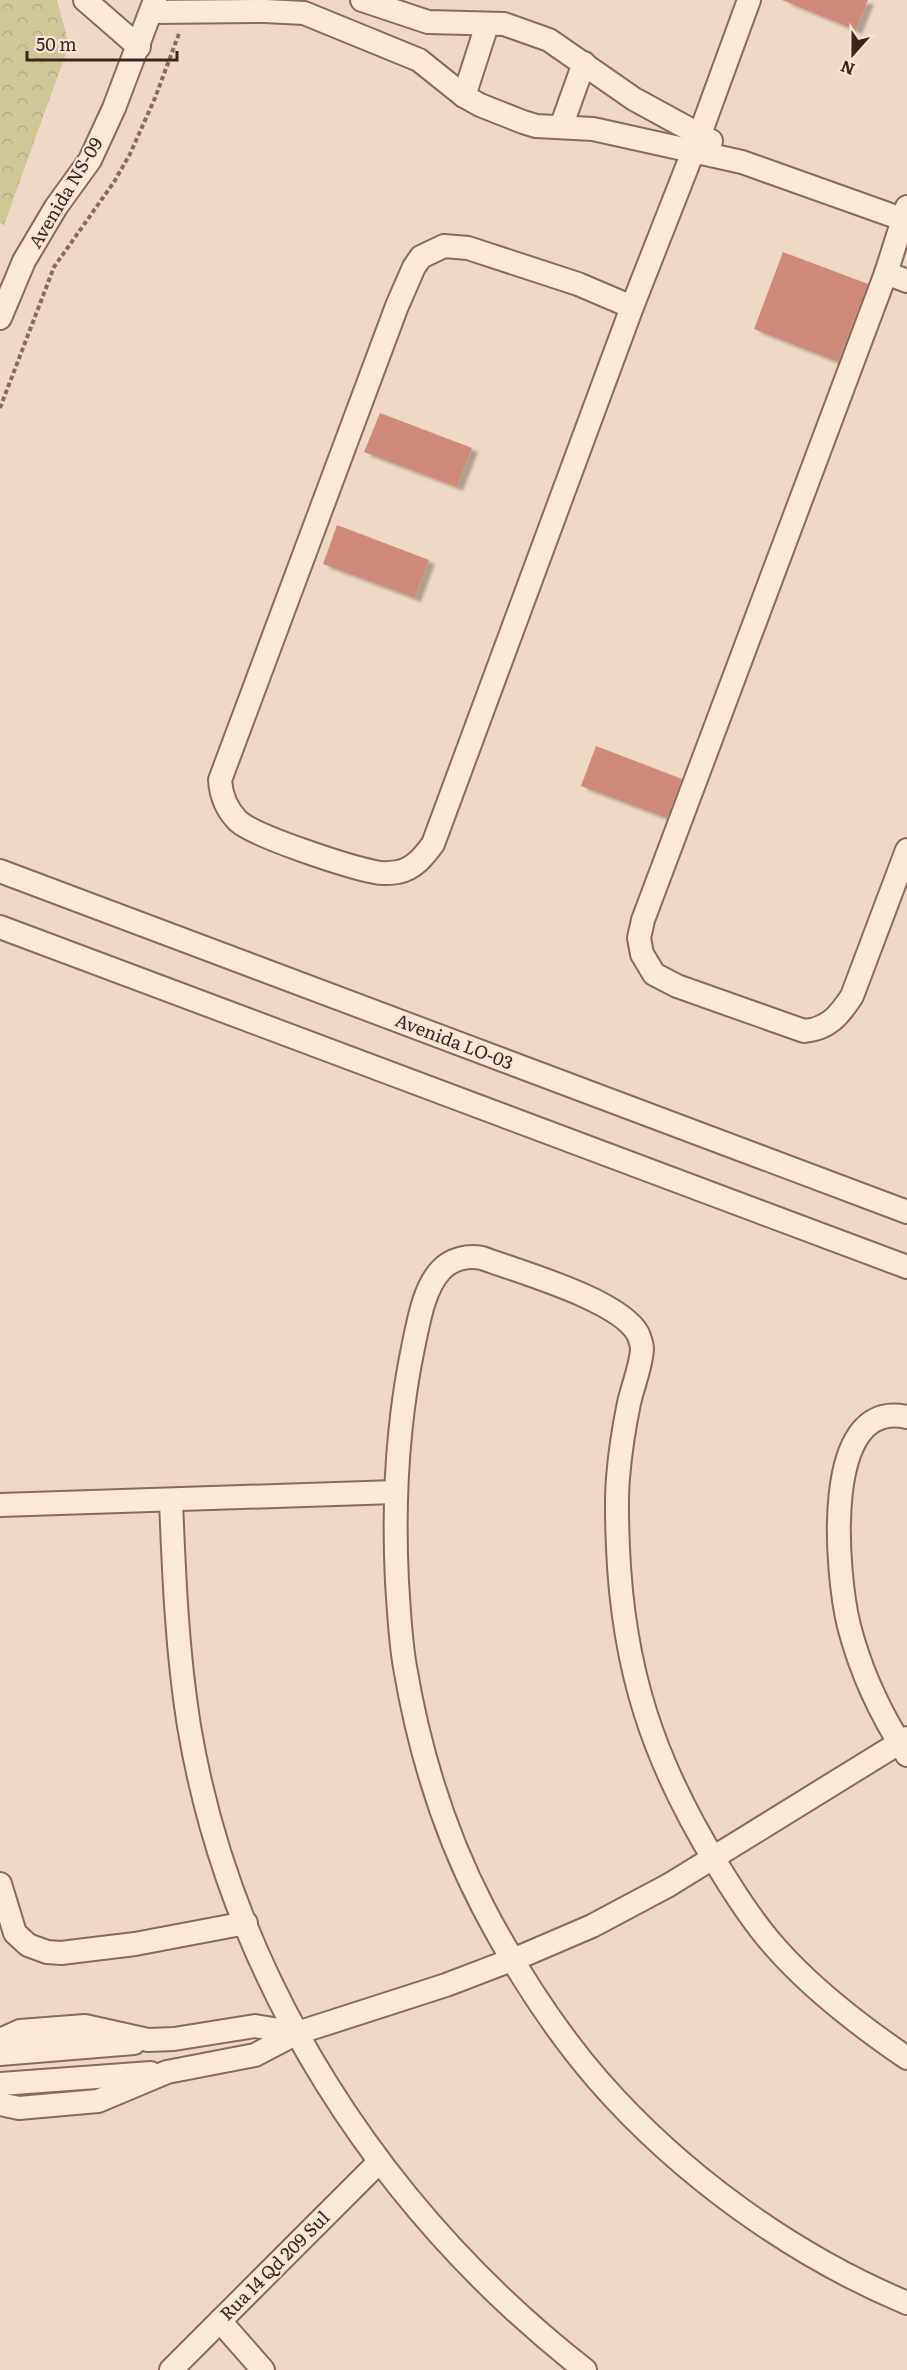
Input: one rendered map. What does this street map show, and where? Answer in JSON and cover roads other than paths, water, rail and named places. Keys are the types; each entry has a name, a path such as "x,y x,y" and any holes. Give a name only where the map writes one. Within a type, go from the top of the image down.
{"street":[{"path":"85,0 139,46"},
{"path":"362,0 435,23 504,24 549,40 696,143 742,162 904,213 897,277 642,920 639,938 645,962 654,974 677,986 804,1031 825,1026 837,1018 852,996 907,850"},
{"path":"632,307 578,284 468,248 444,246 430,252 416,263 397,306 220,780 222,794 230,811 245,826 329,859 384,873 397,872 411,867 422,859 433,844 632,307 749,0"},
{"path":"153,6 187,12 306,6 419,60 464,96 523,122 536,126 593,129 696,143"},
{"name":"Avenida NS-09","path":"0,318 24,261 56,207 90,160 114,108 153,6"},
{"path":"464,96 487,25"},
{"path":"561,127 584,63"},
{"name":"Avenida LO-03","path":"0,871 907,1212"},
{"path":"0,927 907,1267"},
{"path":"907,2058 837,2007 775,1948 713,1859 681,1804 647,1724 628,1652 619,1566 617,1479 624,1431 642,1348 632,1325 621,1314 600,1302 482,1258 467,1256 448,1265 442,1269 433,1282 420,1314 403,1405 394,1492 398,1594 404,1665 425,1760 468,1877 513,1959 556,2026 597,2078 681,2160 720,2193 772,2230 838,2270 907,2303"},
{"path":"0,2084 166,2072 255,2055 297,2033 446,1985 599,1922 713,1859 904,1745 878,1707 866,1679 849,1625 842,1587 839,1521 843,1478 855,1438 866,1425 877,1418 896,1415 907,1417"},
{"path":"0,1505 394,1492"},
{"path":"171,1501 179,1648 190,1729 214,1831 246,1923 282,2004 333,2095 379,2162 419,2212 477,2276 537,2331 585,2370"},
{"path":"0,1884 15,1933 28,1945 47,1952 61,1953 135,1944 246,1923"},
{"path":"0,2040 20,2031 85,2026 141,2039 159,2040"},
{"path":"0,2054 159,2040 255,2026 297,2033"},
{"path":"0,2104 19,2108 90,2103 166,2072"},
{"name":"Rua 14 Qd 209 Sul","path":"171,2370 379,2162"},
{"path":"220,2321 263,2370"}]}
